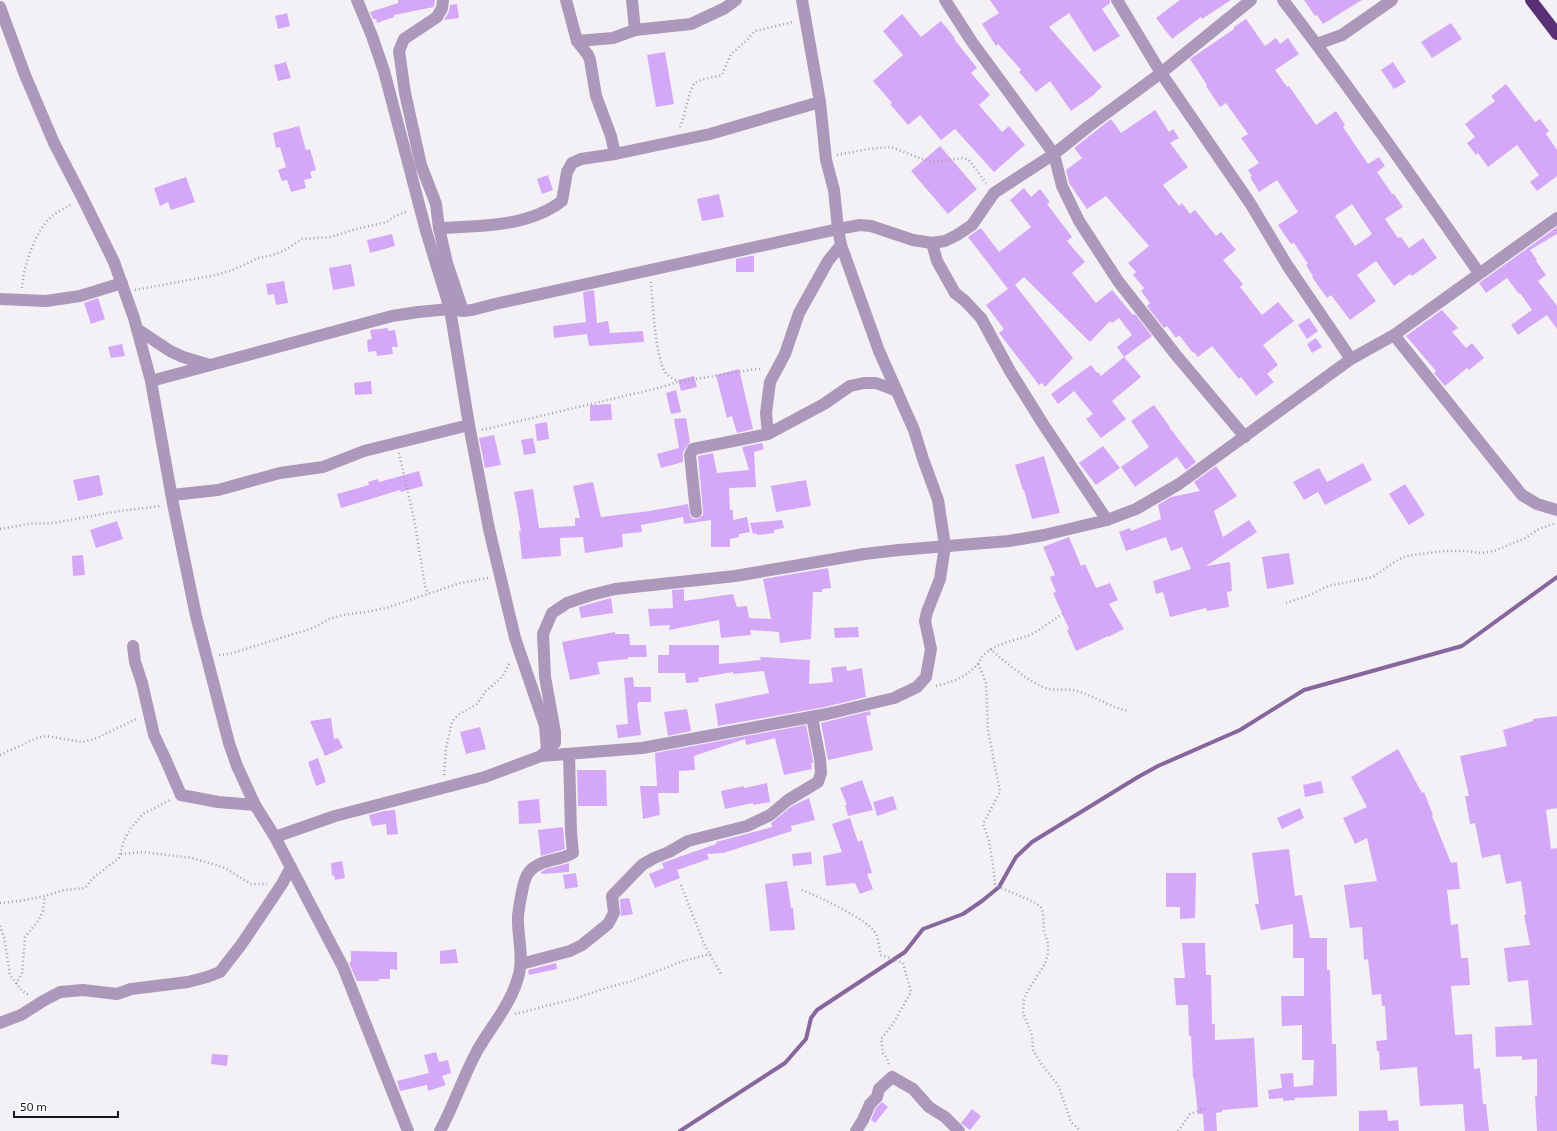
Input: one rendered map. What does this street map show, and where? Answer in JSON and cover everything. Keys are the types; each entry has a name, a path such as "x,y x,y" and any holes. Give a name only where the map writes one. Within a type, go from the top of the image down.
{"highway":[{"path":"1531,0 1557,34"}],"street":[{"path":"357,0 372,36 384,71 420,208 450,308 470,429 489,529 515,638 545,726 544,753"},
{"path":"443,0 442,8 437,17 404,39 399,51 405,93 421,165 436,204 439,228 447,263 464,311"},
{"path":"566,0 577,41 588,55 596,96 611,136 615,154"},
{"path":"632,0 635,30"},
{"path":"577,41 613,38 635,30 691,24 725,8 736,0"},
{"path":"544,753 569,754 642,748 812,717 894,698 917,686 926,677 931,649 925,621 940,579 945,546 938,500 922,459 914,430 879,351 841,245 834,190 826,160 820,102 802,0"},
{"path":"945,0 972,42 1054,154 1062,186 1079,221 1118,281 1176,355 1245,437"},
{"path":"1117,0 1161,73 1250,203 1287,265 1351,359"},
{"path":"152,381 392,316 450,308 464,311 472,310 860,225 871,226 913,240 932,244 945,241 972,225 994,193 1054,154 1161,73 1251,0"},
{"path":"1283,0 1317,44 1479,273"},
{"path":"1317,44 1342,35 1392,0"},
{"path":"0,7 25,75 54,143 114,262 124,287 152,381 172,500 196,616 229,743 237,766 255,805 275,837 343,967 408,1131"},
{"path":"439,228 487,225 534,217 562,201 564,179 567,172 572,163 581,159 672,143 710,134 820,102"},
{"path":"275,837 335,816 485,777 544,753 555,743 555,732 545,677 543,634 552,613 567,603 615,589 735,576 864,554 1009,541 1044,535 1107,520 1136,510 1179,484 1351,359 1394,335 1557,218"},
{"path":"932,244 937,261 956,293 980,318 1010,371 1043,424 1107,520"},
{"path":"768,434 766,414 770,382 785,354 799,313 828,261 841,245"},
{"path":"0,299 46,301 124,287"},
{"path":"137,329 170,351 210,365"},
{"path":"1394,335 1522,495 1537,504 1557,510"},
{"path":"696,512 690,455 693,449 768,434 824,404 850,386 864,383 876,383 897,391"},
{"path":"172,500 218,490 280,473 323,467 364,451 397,443 470,429"},
{"path":"133,646 135,662 142,683 154,735 181,795 218,802 255,805"},
{"path":"521,964 570,951 582,945 608,924 614,913 612,896 642,865 688,841 710,834 747,826 770,815 788,800 818,782 821,773 820,759 812,717"},
{"path":"440,1131 477,1052 497,1018 505,1008 515,987 521,964 518,917 525,879 529,872 537,866 573,853 569,754"},
{"path":"0,1023 21,1015 60,992 82,990 117,994 131,989 188,982 220,972 237,951 282,884 291,867"},
{"path":"856,1131 870,1104 877,1097 879,1089 892,1077 913,1089 929,1107 945,1117 959,1131"}],"path":[{"path":"672,143 683,120 691,88 694,83 722,75 731,54 755,31 805,18"},
{"path":"826,160 839,154 891,147 933,162 963,158 969,160 994,193"},
{"path":"22,301 24,272 42,227 51,217 62,209 83,199"},
{"path":"124,287 206,277 236,269 258,258 274,255 302,239 331,237 356,229 387,222 400,214 420,208"},
{"path":"650,270 659,352 664,371 668,376 678,382"},
{"path":"470,429 546,416 678,382 756,369 775,371"},
{"path":"397,443 414,519 425,586 428,594"},
{"path":"0,529 28,524 54,523 172,500"},
{"path":"1286,603 1310,595 1328,586 1373,578 1396,561 1406,556 1444,551 1481,553 1494,551 1526,538 1537,530 1557,522"},
{"path":"207,657 229,654 313,628 330,619 343,615 386,608 460,584 500,575"},
{"path":"933,686 953,682 968,674 978,664 981,655 990,649 1027,636 1041,629 1064,612"},
{"path":"990,649 1022,675 1044,687 1049,689 1076,691 1115,708 1129,711"},
{"path":"443,788 446,748 452,722 458,715 477,704 486,691 503,676 511,658"},
{"path":"978,664 984,675 986,683 988,730 1000,792 983,824 989,841 995,884 1040,906 1043,912 1044,930 1048,943 1048,953 1045,964 1027,992 1024,1000 1023,1012 1032,1036 1033,1050 1042,1065 1058,1085 1071,1122 1081,1131"},
{"path":"0,755 37,738 46,736 83,742 97,738 134,720 149,715"},
{"path":"0,903 45,896 64,890 85,888 93,878 119,858 124,840 131,828 143,814 181,795"},
{"path":"121,854 143,852 192,858 225,868 251,884 282,884"},
{"path":"681,885 705,946 711,954 721,974"},
{"path":"802,890 832,903 872,928 877,936 881,955 903,963 911,992 893,1024 881,1039 883,1053 887,1058 892,1077"},
{"path":"16,984 22,973 25,937 39,920 43,911 45,896"},
{"path":"0,926 4,937 10,974 16,984 27,994 33,994"},
{"path":"497,1018 528,1012 577,998 632,981 683,961 711,954"},
{"path":"1178,1131 1190,1114 1206,1108"}],"building":[{"path":"398,0 435,0 434,7 394,15 394,17 377,23 376,19 373,19 370,12 398,3"},
{"path":"990,0 1110,0 1110,3 1102,9 1120,36 1094,52 1069,13 1049,27 1102,87 1095,94 1071,111 1050,81 1036,92 1019,72 1021,70 998,44 996,46 982,24 999,13"},
{"path":"1180,0 1231,0 1202,19 1201,17 1172,39 1156,18"},
{"path":"1304,0 1362,0 1323,24 1317,15 1315,16"},
{"path":"457,4 459,18 444,20 449,11 450,5"},
{"path":"287,13 290,26 278,29 275,16"},
{"path":"902,14 921,37 941,21 977,68 971,73 990,95 979,105 1002,132 1009,126 1025,145 994,172 955,129 941,140 920,115 908,125 873,81 903,55 883,31"},
{"path":"1246,19 1265,46 1276,38 1280,44 1288,38 1299,54 1275,70 1287,87 1289,86 1316,125 1336,111 1345,125 1343,127 1368,164 1379,157 1385,166 1377,172 1403,207 1385,219 1398,238 1401,237 1409,248 1423,238 1437,258 1412,276 1410,274 1394,286 1376,261 1357,275 1376,301 1350,320 1331,295 1327,298 1312,277 1313,276 1306,265 1308,264 1294,243 1291,244 1278,225 1298,212 1277,180 1259,192 1250,177 1252,176 1248,170 1259,163 1241,138 1248,134 1226,103 1220,107 1190,59 1234,29 1234,27","holes":["1352,204 1372,234 1355,246 1335,216"]},
{"path":"1451,23 1462,39 1432,58 1421,42"},
{"path":"665,52 674,104 656,107 647,55"},
{"path":"286,62 291,78 278,81 274,65"},
{"path":"1393,62 1406,82 1394,89 1381,70"},
{"path":"1506,84 1535,122 1540,119 1549,131 1546,134 1557,150 1557,176 1537,191 1530,182 1539,175 1517,145 1488,167 1478,153 1476,155 1467,143 1475,137 1465,124 1495,101 1491,96"},
{"path":"1155,110 1169,132 1173,129 1179,138 1170,143 1188,167 1163,185 1179,206 1182,203 1190,214 1195,210 1216,236 1221,232 1236,250 1223,260 1243,284 1240,287 1262,315 1278,302 1294,321 1263,345 1278,365 1267,374 1274,382 1256,396 1241,377 1239,379 1212,346 1198,357 1179,335 1176,338 1167,326 1164,328 1147,306 1150,303 1141,291 1144,288 1133,275 1136,272 1128,263 1149,246 1106,196 1087,209 1069,183 1066,170 1082,158 1074,148 1111,119 1121,133"},
{"path":"299,126 306,150 310,149 316,170 310,172 312,178 304,180 306,188 291,192 287,180 282,181 278,170 286,167 280,147 276,148 273,133"},
{"path":"940,146 977,189 948,214 911,171"},
{"path":"548,175 553,190 542,194 537,179"},
{"path":"186,177 195,202 171,210 168,202 160,206 154,188"},
{"path":"1024,188 1031,197 1040,189 1050,202 1047,204 1072,237 1067,241 1085,262 1072,273 1096,303 1112,290 1133,315 1135,314 1152,336 1124,357 1117,347 1132,335 1119,318 1112,323 1110,321 1090,342 1024,277 1015,285 1073,358 1045,387 1042,383 1039,385 999,333 1004,329 986,305 1008,289 968,237 981,228 999,252 1031,227 1010,200"},
{"path":"719,194 724,217 702,221 697,199"},
{"path":"1557,227 1557,234 1530,250 1546,275 1538,281 1557,306 1557,329 1547,315 1518,335 1511,325 1532,310 1520,293 1519,294 1507,278 1486,293 1479,283"},
{"path":"392,234 395,246 370,253 367,240"},
{"path":"754,256 754,272 736,272 736,259"},
{"path":"351,264 355,286 333,290 329,268"},
{"path":"284,281 288,303 276,305 274,294 268,295 266,284"},
{"path":"594,290 597,323 608,321 610,333 643,331 644,342 589,346 587,334 554,338 553,326 586,322 583,292"},
{"path":"98,298 105,319 91,324 84,303"},
{"path":"1442,310 1458,328 1452,332 1466,348 1472,343 1484,358 1469,370 1467,368 1445,386 1434,373 1436,371 1406,336"},
{"path":"1309,318 1318,331 1307,339 1298,325"},
{"path":"388,328 388,331 395,330 398,347 392,347 393,354 377,356 376,351 368,352 367,340 372,339 370,330"},
{"path":"1316,338 1322,347 1312,353 1307,344"},
{"path":"122,344 125,356 111,358 108,347"},
{"path":"1124,357 1141,377 1112,401 1126,419 1101,438 1086,419 1093,414 1074,391 1058,404 1051,394 1091,365 1101,376"},
{"path":"739,369 753,429 737,433 732,416 727,418 716,375"},
{"path":"694,376 697,387 681,391 678,380"},
{"path":"371,381 372,394 355,395 354,383"},
{"path":"676,390 681,412 671,414 666,393"},
{"path":"611,404 612,420 590,421 590,405"},
{"path":"1154,405 1196,462 1186,470 1177,457 1135,487 1121,467 1149,447 1131,421"},
{"path":"686,418 690,442 683,452 683,462 661,468 657,454 679,448 674,419"},
{"path":"547,422 549,439 537,441 535,424"},
{"path":"494,435 501,465 485,468 479,438"},
{"path":"533,438 536,453 524,455 521,440"},
{"path":"762,443 764,449 754,452 756,487 729,488 730,510 733,510 733,520 747,517 750,532 739,534 739,537 730,539 730,547 711,547 711,520 684,524 683,517 641,525 642,532 622,534 623,547 585,553 583,537 560,538 561,556 522,559 519,531 521,531 514,492 533,489 539,528 575,526 575,518 580,518 573,486 593,482 601,517 650,511 688,504 690,516 693,519 697,519 703,515 698,456 713,453 717,473 749,470 742,447"},
{"path":"1103,446 1120,468 1096,485 1079,463"},
{"path":"1044,456 1060,513 1032,519 1015,465"},
{"path":"1363,463 1372,480 1325,505 1318,492 1304,500 1293,482 1319,468 1327,482"},
{"path":"1216,466 1237,496 1214,511 1223,537 1249,520 1257,532 1206,566 1230,562 1232,591 1227,592 1229,607 1207,611 1206,608 1170,617 1163,592 1156,594 1153,581 1191,569 1182,547 1171,551 1166,537 1126,551 1119,532 1130,528 1131,531 1161,519 1158,505 1171,497 1200,491 1194,482"},
{"path":"419,471 423,486 401,492 400,490 341,508 337,494 369,485 368,482 378,479 379,482"},
{"path":"99,475 103,495 78,501 73,480"},
{"path":"806,480 811,506 776,512 771,486"},
{"path":"1405,484 1425,515 1409,525 1389,494"},
{"path":"782,520 784,528 774,530 774,533 753,534 750,523"},
{"path":"117,521 123,539 96,548 90,530"},
{"path":"1069,537 1081,566 1085,564 1096,588 1110,583 1118,600 1109,604 1124,629 1076,651 1067,630 1069,629 1053,593 1056,592 1050,577 1055,575 1043,547"},
{"path":"1289,553 1294,584 1267,589 1262,557"},
{"path":"83,555 85,575 73,576 72,556"},
{"path":"828,568 831,588 822,589 822,592 813,592 811,639 780,643 779,632 750,630 751,635 721,638 719,620 669,630 670,625 650,626 648,609 673,608 672,590 684,589 684,601 733,594 737,607 747,606 749,618 771,619 763,579"},
{"path":"611,598 613,613 581,618 579,607"},
{"path":"858,627 859,637 835,638 834,628"},
{"path":"615,632 615,634 629,634 630,645 646,645 647,657 628,657 628,659 597,662 600,674 570,680 562,642"},
{"path":"669,645 719,645 719,664 761,660 760,657 810,660 809,684 833,682 831,668 846,666 847,671 862,668 866,697 825,707 718,726 715,704 769,693 764,671 733,674 733,672 698,678 699,682 686,683 685,673 658,673 658,655 669,655"},
{"path":"633,677 634,687 651,687 651,702 638,702 637,704 641,735 618,738 616,725 628,724 624,678"},
{"path":"687,709 691,731 668,736 664,712"},
{"path":"870,711 871,715 866,716 873,750 828,760 821,723"},
{"path":"1557,716 1557,808 1546,810 1551,849 1557,848 1557,1131 1537,1131 1535,1096 1537,1096 1537,1059 1522,1060 1522,1056 1496,1057 1495,1027 1532,1025 1528,980 1508,982 1504,948 1530,945 1524,915 1526,915 1521,881 1506,884 1500,854 1482,858 1475,823 1470,824 1465,796 1469,796 1460,756 1507,746 1503,730 1533,721 1533,719"},
{"path":"331,718 334,739 338,738 343,748 325,756 310,721"},
{"path":"806,725 813,760 813,763 811,763 812,769 784,775 775,738 746,745 745,739 694,756 695,770 679,771 679,793 658,793 660,815 643,819 640,786 657,786 655,753"},
{"path":"480,727 486,749 466,754 460,732"},
{"path":"1398,749 1422,793 1424,792 1451,863 1457,862 1460,889 1447,890 1451,925 1458,924 1461,958 1468,958 1470,985 1451,986 1455,1035 1472,1034 1474,1069 1480,1068 1483,1104 1486,1104 1489,1131 1465,1131 1463,1104 1420,1106 1417,1067 1380,1070 1379,1051 1377,1051 1376,1041 1387,1040 1385,1006 1382,1006 1381,994 1372,995 1368,959 1364,960 1362,927 1350,928 1344,885 1377,881 1367,838 1355,844 1343,818 1367,807 1351,777"},
{"path":"318,758 326,782 316,786 308,762"},
{"path":"577,770 606,770 607,806 578,806"},
{"path":"862,780 873,810 848,816 845,805 847,805 840,788"},
{"path":"1321,781 1324,793 1305,797 1303,785"},
{"path":"767,783 770,802 753,805 753,803 725,809 721,791"},
{"path":"893,796 897,809 877,816 873,802"},
{"path":"809,798 815,820 791,826 792,831 723,853 707,854 709,859 677,870 680,878 655,888 649,874 664,868 662,863 716,844 716,842 772,827 771,823 792,806"},
{"path":"539,799 541,823 519,824 518,801"},
{"path":"1300,808 1304,818 1282,829 1277,818"},
{"path":"395,810 398,834 387,835 386,824 372,826 369,815"},
{"path":"850,818 858,842 862,840 872,873 867,874 873,889 860,894 855,883 826,886 823,856 842,852 832,824"},
{"path":"563,827 565,849 541,856 538,830"},
{"path":"1289,849 1295,896 1302,895 1310,938 1327,938 1327,970 1330,970 1332,1044 1336,1044 1337,1096 1295,1098 1295,1100 1283,1101 1283,1098 1269,1099 1268,1090 1282,1088 1280,1074 1293,1073 1294,1087 1313,1085 1314,1060 1302,1060 1302,1025 1282,1026 1281,996 1304,996 1304,958 1293,958 1293,924 1261,930 1255,904 1259,904 1252,853"},
{"path":"811,852 812,864 793,866 792,854"},
{"path":"342,861 345,878 335,880 334,875 332,876 331,863"},
{"path":"569,863 569,872 542,874 541,872 546,869"},
{"path":"576,873 578,887 565,889 563,875"},
{"path":"1166,873 1196,873 1195,918 1180,919 1180,907 1166,907"},
{"path":"787,881 791,908 793,908 795,930 770,931 765,884"},
{"path":"629,898 633,914 621,916 620,899"},
{"path":"1182,943 1205,943 1206,975 1211,975 1212,1024 1215,1024 1215,1040 1254,1038 1258,1107 1222,1110 1222,1112 1216,1113 1217,1131 1204,1131 1203,1114 1198,1114 1193,1078 1191,1036 1189,1036 1188,1005 1176,1005 1174,978 1185,978"},
{"path":"456,949 458,963 440,964 440,951"},
{"path":"351,951 397,952 397,970 390,969 390,979 379,979 379,981 357,981 349,963 351,962"},
{"path":"556,963 557,969 529,975 528,970"},
{"path":"436,1052 439,1062 448,1060 451,1073 442,1076 446,1085 428,1091 427,1085 400,1091 397,1081 429,1073 424,1055"},
{"path":"212,1054 228,1055 227,1066 211,1064"},
{"path":"882,1102 888,1107 875,1123 871,1120 876,1108"},
{"path":"972,1109 981,1116 970,1130 961,1123"},
{"path":"1387,1110 1388,1121 1398,1120 1399,1131 1359,1131 1359,1111"}],"waterway":[{"path":"680,1131 785,1063 806,1039 811,1018 817,1010 905,952 923,929 963,914 982,901 999,887 1016,857 1032,842 1138,777 1158,766 1240,730 1304,690 1462,646 1557,577"}]}
